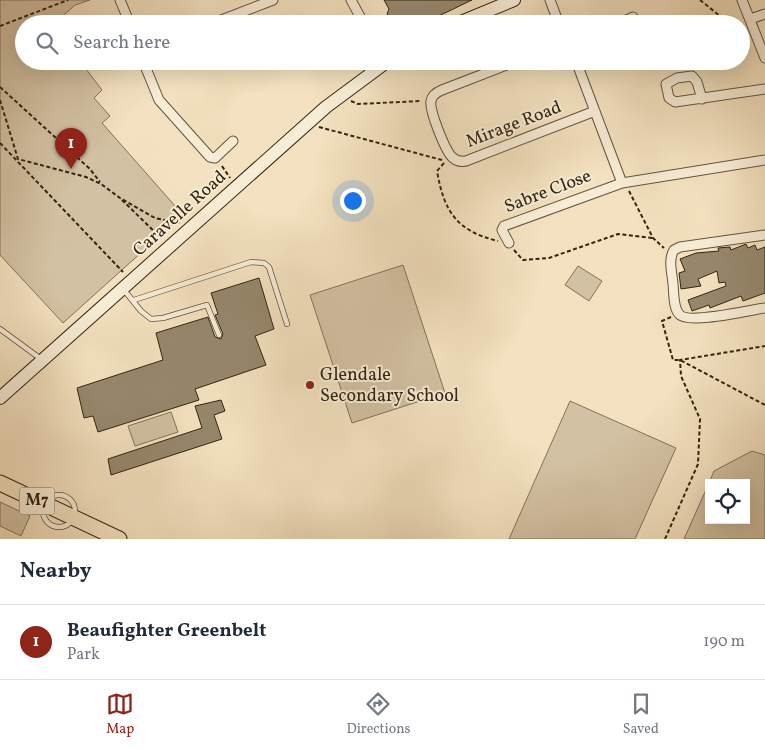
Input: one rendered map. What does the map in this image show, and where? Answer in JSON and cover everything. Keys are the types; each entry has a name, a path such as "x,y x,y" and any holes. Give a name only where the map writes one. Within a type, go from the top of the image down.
{"main road":[{"name":"M7","path":"0,483 119,539"}],"street":[{"path":"120,0 126,15"},
{"path":"234,15 273,0"},
{"path":"351,0 359,15"},
{"path":"478,15 514,0"},
{"path":"550,0 556,15"},
{"path":"742,0 748,15"},
{"path":"765,14 750,19 765,58"},
{"path":"147,70 159,100 210,157 215,158 232,141"},
{"name":"Caravelle Road","path":"0,398 326,107 373,70"},
{"path":"431,101 435,94 442,90 494,70"},
{"path":"579,70 624,182 765,160"},
{"path":"702,99 765,89"},
{"name":"Mirage Road","path":"431,101 436,122 450,154 460,162 595,112"},
{"name":"Sabre Close","path":"509,244 502,228 505,225 624,182"},
{"path":"765,235 680,248 672,252 671,258 678,314 687,319 765,308"}],"lane":[{"path":"134,300 259,261 269,267 287,324"},
{"path":"122,289 134,300 146,317 154,319 207,305 219,335"},
{"path":"0,329 32,350 42,360"}],"path":[{"path":"29,15 68,0"},
{"path":"700,0 719,15"},
{"path":"0,26 15,20"},
{"path":"0,87 90,169 101,184"},
{"path":"0,100 18,160"},
{"path":"351,101 358,104 431,101"},
{"path":"319,127 446,161 437,171 442,196 454,220 480,237 509,244 523,260 550,258 618,234 653,238"},
{"path":"0,143 124,272"},
{"path":"18,160 86,177 101,184 120,198 154,218 178,223"},
{"path":"222,166 230,177"},
{"path":"624,182 653,238 658,244 672,252"},
{"path":"120,198 161,238"},
{"path":"678,314 662,321 673,360 765,346"},
{"path":"680,360 765,405"},
{"path":"665,539 698,464 700,419 680,376 680,360"}],"shaded area":[{"path":"0,0 90,0 75,5 64,15 15,15 15,70 87,70 102,90 94,98 110,116 102,123 183,215 63,323 0,255"},
{"path":"403,265 445,393 352,423 310,295"},
{"path":"578,266 602,281 589,301 565,285"},
{"path":"570,401 676,448 635,539 509,539"},
{"path":"171,412 178,432 135,446 128,426"},
{"path":"752,451 765,455 765,539 684,539 705,491 705,524 750,524 750,479 710,479 714,471"},
{"path":"0,502 30,516 21,536 0,526"}],"building":[{"path":"384,0 472,0 441,15 388,15 389,9"},
{"path":"746,244 748,248 755,245 757,250 765,247 765,293 743,301 741,296 710,308 709,305 692,311 688,300 726,286 725,282 719,283 717,271 698,279 701,286 681,289 679,273 685,271 680,259 696,253 719,251 718,248 730,247 731,250"},
{"path":"259,278 274,329 255,336 266,365 195,389 199,400 98,432 93,416 84,418 77,388 163,360 156,333 208,317 215,337 221,339 223,334 215,315 218,314 211,293"},
{"path":"221,400 225,411 214,415 222,439 111,475 108,459 202,428 195,406"}],"place":[{"name":"Beaufighter Greenbelt","path":"71,169"},
{"name":"Glendale Secondary School","path":"310,385"}]}
